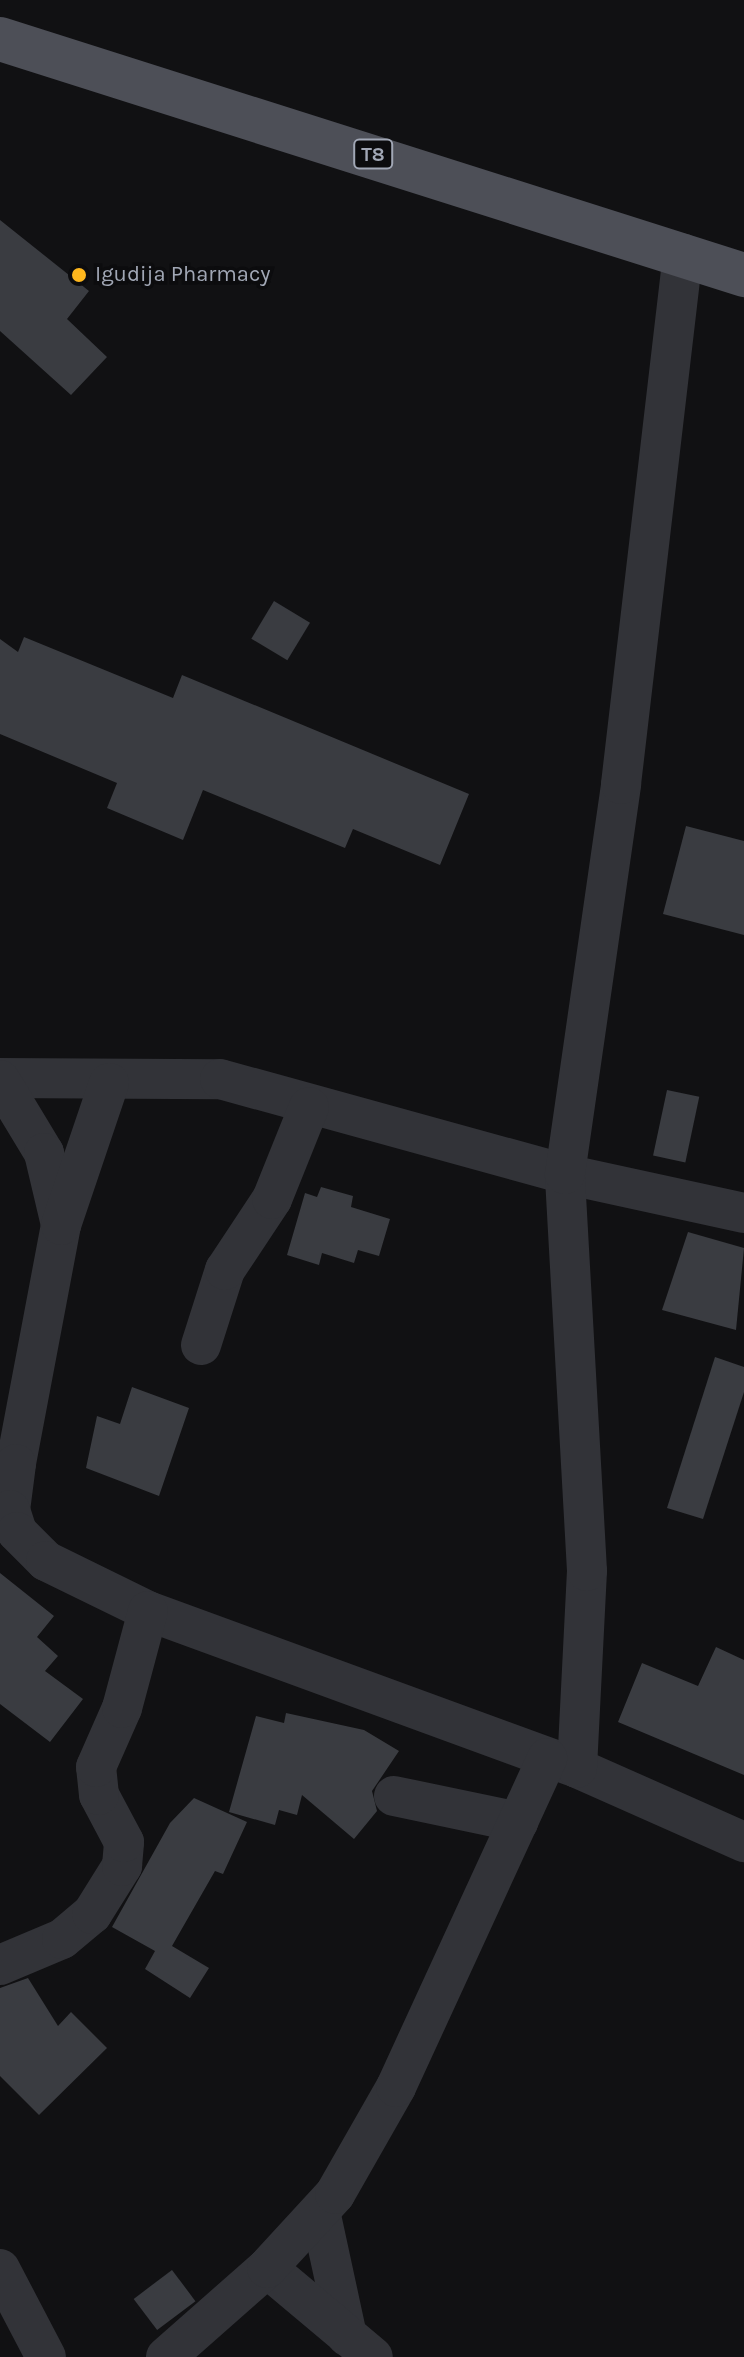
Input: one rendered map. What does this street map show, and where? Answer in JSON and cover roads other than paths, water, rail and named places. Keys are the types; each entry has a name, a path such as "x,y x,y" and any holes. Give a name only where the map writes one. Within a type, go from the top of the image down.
{"main road":[{"name":"T8","path":"0,39 744,275"}],"street":[{"path":"166,2357 267,2268 320,2211 396,2087 518,1822 562,1763 587,1571 565,1174 619,800 683,254"},
{"path":"0,1079 109,1083 167,1075 220,1079 309,1107 565,1174 744,1213"},
{"path":"0,1079 44,1153 61,1225"},
{"path":"109,1083 61,1225 16,1464 8,1530 46,1561 148,1611 562,1763 744,1842"},
{"path":"201,1345 225,1270 272,1199 309,1107"},
{"path":"0,1965 62,1939 92,1914 122,1866 124,1842 99,1795 96,1767 122,1708 148,1611"},
{"path":"394,1796 518,1822"},
{"path":"320,2211 360,2347"},
{"path":"267,2268 360,2347"},
{"path":"0,2269 46,2357"}],"place":[{"name":"Igudija Pharmacy","path":"79,275"}]}
